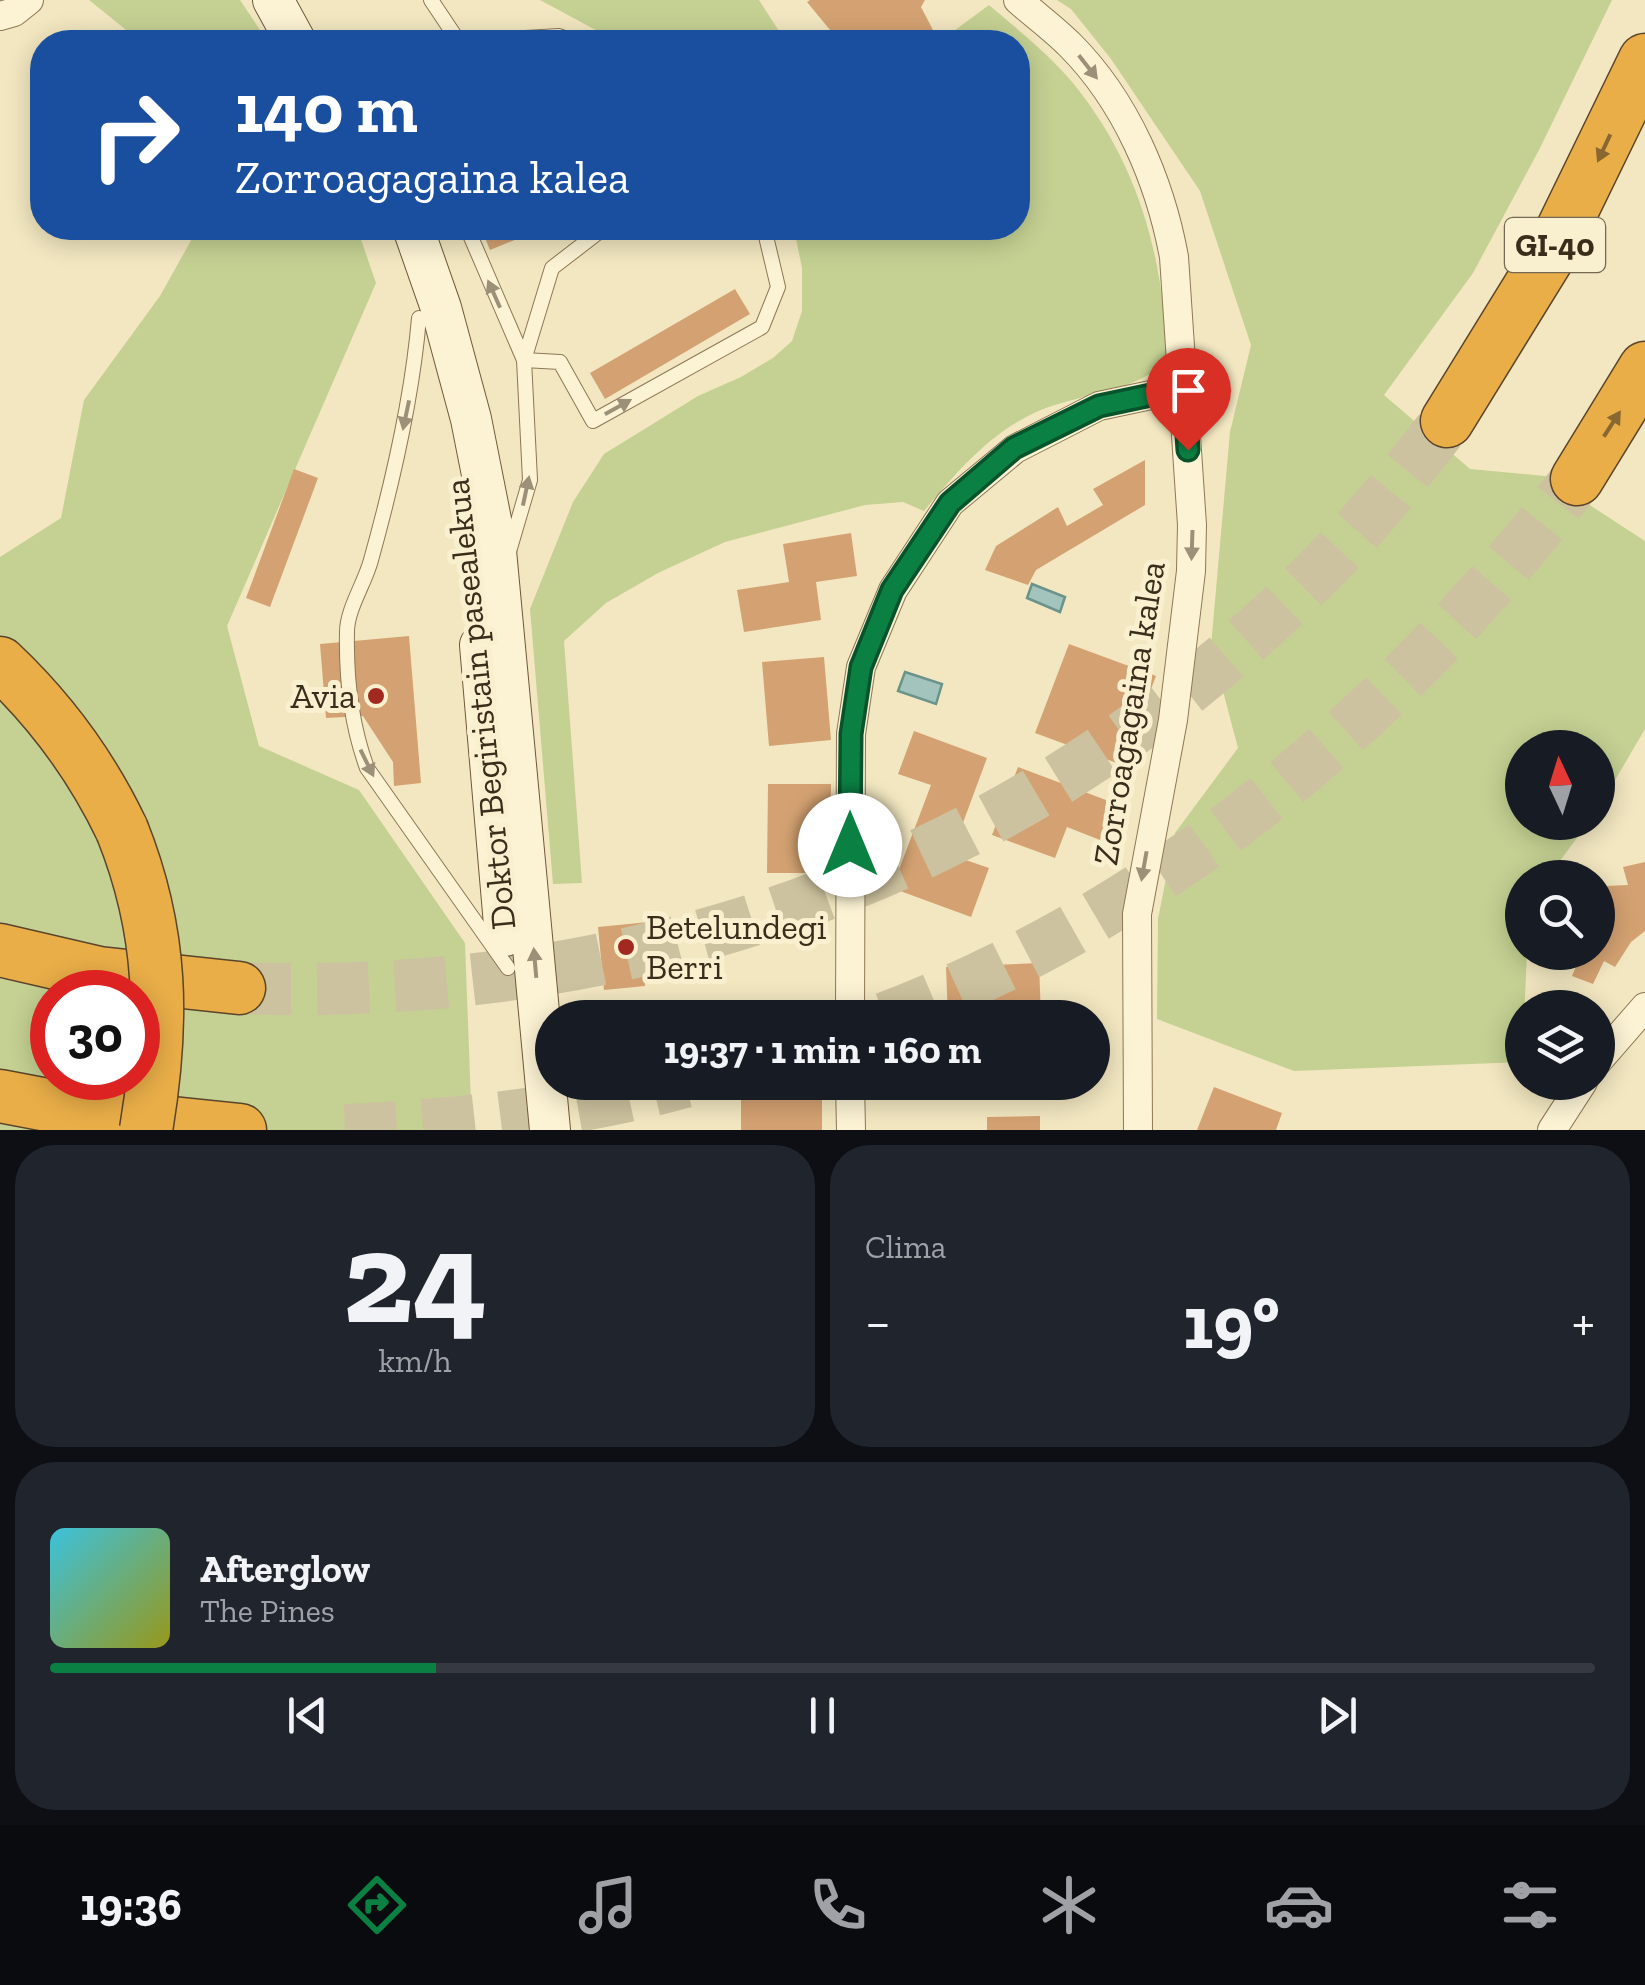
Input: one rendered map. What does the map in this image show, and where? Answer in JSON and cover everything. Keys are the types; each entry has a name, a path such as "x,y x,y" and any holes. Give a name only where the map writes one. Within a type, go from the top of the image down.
{"highway":[{"name":"GI-40","path":"1448,421 1553,249 1645,60"},
{"path":"1576,479 1645,368"},
{"path":"0,663 38,699 66,734 105,795 146,897 158,986 159,1036 146,1130"},
{"path":"0,950 100,973 239,988"},
{"path":"0,1096 105,1116 240,1130"}],"main road":[{"path":"273,0 289,30"},
{"path":"304,0 320,30"},
{"name":"Doktor Begiristain pasealekua","path":"392,240 448,429 470,546 523,1130"},
{"path":"417,240 441,308 471,419 496,540 550,1130"}],"street":[{"path":"0,16 14,12 29,0"},
{"name":"Zorroagagaina kalea","path":"1018,0 1070,45 1097,78 1134,137 1166,216 1174,257 1192,526 1191,571 1173,720 1136,914 1138,1130"},
{"path":"850,1000 851,734 861,667 892,590 950,503 1014,448 1099,406 1184,388"},
{"path":"1615,1041 1645,1007"},
{"path":"850,1100 850,1130"},
{"path":"1552,1130 1571,1100"}],"lane":[{"path":"431,0 451,30"},
{"path":"472,240 524,360"},
{"path":"498,584 530,480 524,360 552,268 588,240"},
{"path":"524,360 560,362 593,421 762,327 778,287 767,240"},
{"path":"418,318 406,418 370,563 346,628 355,734 367,768 508,968"}],"green space":[{"path":"89,0 240,0 260,30 126,30"},
{"path":"540,0 759,0 778,30 596,30"},
{"path":"1057,0 1612,0 1539,150 1473,273 1384,395 1470,469 1545,476 1645,541 1645,729 1615,780 1615,730 1505,730 1505,840 1575,840 1561,860 1505,860 1505,970 1526,970 1525,990 1505,990 1505,1063 1294,1071 1157,1019 1158,919 1175,833 1238,748 1211,646 1230,432 1251,345 1200,191 1111,59 1071,9"},
{"path":"989,5 1019,30 955,30"},
{"path":"1030,39 1064,72 1096,114 1131,179 1153,249 1167,361 1137,381 1049,407 1016,423 973,457 924,511 903,502 865,505 725,542 606,603 564,641 582,883 553,884 530,609 573,502 604,454 698,396 773,358 792,341 802,311 802,268 796,240 1030,240"},
{"path":"191,240 361,240 376,283 227,626 259,746 359,790 465,943 472,1130 0,1130 0,557 61,518 84,400 160,296"}],"water":[{"path":"1032,584 1065,597 1060,612 1027,598"},
{"path":"905,672 942,684 936,704 898,691"}],"building":[{"path":"925,0 921,7 933,30 830,30 807,2"},
{"path":"486,240 515,240 490,250"},
{"path":"735,289 750,314 605,399 590,373"},
{"path":"1145,460 1145,505 1036,570 1028,585 985,570 996,546 1058,507 1067,526 1103,505 1093,489"},
{"path":"294,469 318,478 270,607 246,598"},
{"path":"851,533 857,576 816,582 821,620 744,632 737,590 789,582 783,544"},
{"path":"409,636 421,783 394,786 393,762 363,716 326,718 320,644"},
{"path":"1069,644 1156,676 1122,765 1035,733"},
{"path":"824,657 831,740 769,746 762,662"},
{"path":"914,731 987,758 951,855 989,868 971,917 892,888 931,785 898,774"},
{"path":"1018,767 1114,803 1100,840 1067,827 1055,858 992,835"},
{"path":"768,784 831,784 830,873 767,873"},
{"path":"1645,862 1645,931 1631,942 1615,967 1615,886 1628,885 1623,867"},
{"name":"Betelundegi Berri","path":"649,922 653,967 643,967 645,986 604,990 598,927"},
{"path":"1039,963 1040,1000 947,1000 946,967"},
{"path":"1574,970 1600,970 1593,984 1572,976"},
{"path":"1214,1087 1282,1113 1276,1130 1197,1130"},
{"path":"741,1100 822,1100 822,1130 741,1130"},
{"path":"1040,1116 1040,1130 987,1130 987,1117"}],"tunnel":[{"path":"239,988 396,986 550,969 698,936 842,888 979,825 1110,746 1232,652 1346,543 1447,421"},
{"path":"927,1000 988,974 1086,922 1180,863 1268,797 1353,725 1432,648 1507,566 1577,479"},
{"path":"345,1130 431,1125 606,1100"}],"place":[{"name":"Avia","path":"376,696"},
{"name":"Betelundegi Berri","path":"626,947"}],"route":[{"path":"850,845 851,734 861,667 892,590 950,503 1014,448 1099,406 1166,390 1184,388 1188,450"}]}
